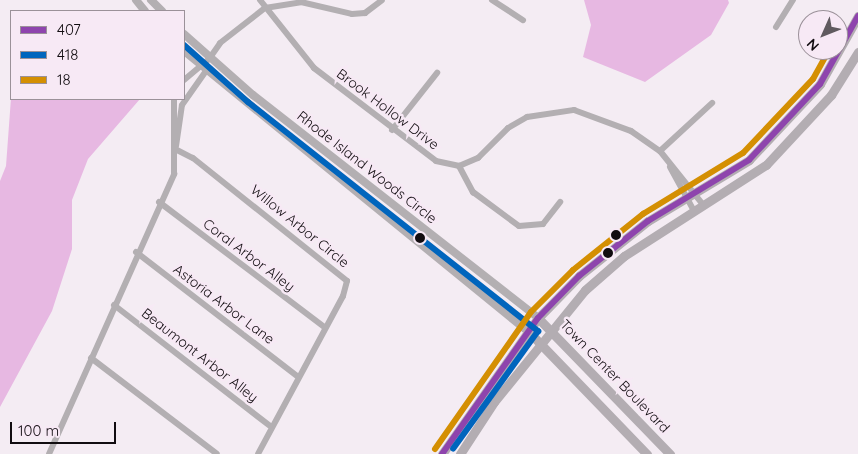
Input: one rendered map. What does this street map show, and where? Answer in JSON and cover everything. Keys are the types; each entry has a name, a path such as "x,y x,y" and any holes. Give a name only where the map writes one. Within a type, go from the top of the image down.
{"main road":[{"path":"442,454 538,318 612,246 698,194 749,160 784,128 820,84 858,16"},
{"path":"460,454 550,329 624,256 766,165 791,141 831,95 858,52"},
{"name":"Town Center Boulevard","path":"538,318 670,454"},
{"path":"529,332 647,454"}],"street":[{"path":"136,0 144,10"},
{"path":"151,0 161,10"},
{"name":"Brook Hollow Drive","path":"260,0 314,68 392,130 436,161 459,166"},
{"path":"175,149 182,105 207,73 209,59 220,43 265,8 301,2 352,14 365,13 382,0"},
{"path":"492,0 523,20"},
{"path":"776,27 793,0"},
{"name":"Rhode Island Woods Circle","path":"185,35 209,59 538,318"},
{"name":"Rhode Island Woods Circle","path":"185,52 207,73 452,265 529,332"},
{"path":"185,79 198,65 209,59"},
{"path":"392,130 437,73"},
{"path":"49,454 92,358 136,252 174,174 174,100"},
{"path":"660,151 712,103"},
{"path":"560,202 543,224 519,226 473,192 459,166 478,158 508,128 550,111 598,116 660,151 698,194 704,206"},
{"name":"Willow Arbor Circle","path":"175,149 193,158 340,272 347,281 344,296 324,327 297,376 270,426 258,454"},
{"path":"660,151 694,211"},
{"name":"Coral Arbor Alley","path":"160,202 324,327"},
{"name":"Astoria Arbor Lane","path":"136,252 297,376"},
{"name":"Beaumont Arbor Alley","path":"114,305 270,426"},
{"path":"92,358 217,454"}],"shaded area":[{"path":"584,0 728,0 729,3 711,35 645,82 583,57 591,25"},
{"path":"11,100 139,100 88,159 72,200 72,249 52,311 0,407 0,181 6,166"}],"transit line":[{"name":"407","path":"442,454 538,318 579,276 648,221 749,160 820,84 858,16"},
{"name":"418","path":"185,46 248,102 538,331 453,449"},
{"name":"18","path":"435,449 531,312 573,270 643,214 743,153 813,79 823,60"}]}
